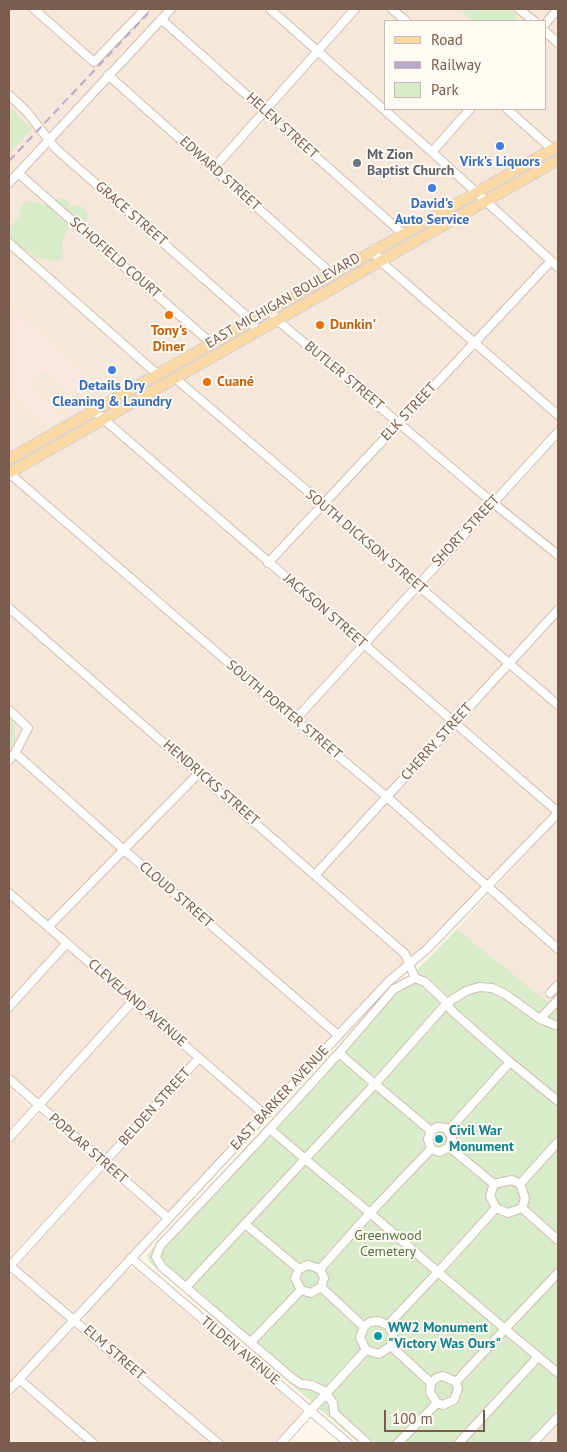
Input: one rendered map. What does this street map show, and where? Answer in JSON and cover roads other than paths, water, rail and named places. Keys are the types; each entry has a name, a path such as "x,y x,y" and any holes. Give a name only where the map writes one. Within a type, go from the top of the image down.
{"main road":[{"name":"EAST MICHIGAN BOULEVARD","path":"9,459 555,147"},
{"name":"EAST MICHIGAN BOULEVARD","path":"9,473 484,200 558,160"}],"street":[{"path":"34,9 94,62 145,9"},
{"path":"9,183 171,9"},
{"path":"270,9 384,109"},
{"path":"214,168 355,9"},
{"path":"392,9 405,20"},
{"path":"519,9 533,20"},
{"path":"547,22 558,9"},
{"name":"HELEN STREET","path":"161,19 402,233"},
{"path":"547,33 558,43"},
{"name":"EDWARD STREET","path":"108,75 332,274"},
{"name":"GRACE STREET","path":"9,95 27,112 49,140 251,320 257,330"},
{"path":"385,110 558,268"},
{"path":"432,152 469,110"},
{"path":"507,110 555,147"},
{"name":"SCHOFIELD COURT","path":"18,173 211,343"},
{"path":"9,243 157,374"},
{"path":"374,249 379,260 558,415"},
{"name":"ELK STREET","path":"268,562 551,261"},
{"name":"BUTLER STREET","path":"270,309 276,319 493,503 558,555"},
{"name":"SOUTH DICKSON STREET","path":"175,378 558,705"},
{"name":"JACKSON STREET","path":"93,410 558,812"},
{"name":"SHORT STREET","path":"295,720 558,432"},
{"name":"SOUTH PORTER STREET","path":"9,473 387,797 558,949"},
{"name":"HENDRICKS STREET","path":"9,608 316,874 405,954 415,978"},
{"name":"CHERRY STREET","path":"316,874 558,610"},
{"path":"9,710 28,728 15,753 9,760"},
{"name":"CLOUD STREET","path":"15,753 338,1035"},
{"path":"48,927 199,773"},
{"name":"EAST BARKER AVENUE","path":"9,1390 388,982 427,949 487,884 558,812"},
{"name":"CLEVELAND AVENUE","path":"9,893 264,1114"},
{"path":"9,1007 67,943"},
{"path":"367,1443 334,1414 333,1403 326,1393 312,1385 301,1384 251,1342 158,1262 157,1251 339,1054 394,988 415,978 424,982 451,1010 558,1102"},
{"path":"550,993 558,985"},
{"path":"187,1286 447,1004 466,991 492,988 540,1018 558,1026"},
{"path":"540,1018 558,1000"},
{"path":"9,1138 133,1001"},
{"path":"339,1054 431,1131"},
{"name":"BELDEN STREET","path":"9,1266 199,1058"},
{"path":"449,1130 510,1062"},
{"name":"POPLAR STREET","path":"9,1079 168,1218"},
{"path":"431,1149 428,1140 431,1131 440,1127 449,1130"},
{"path":"270,1128 558,1373"},
{"path":"431,1149 440,1152 449,1147 452,1138 449,1130"},
{"path":"520,1184 558,1142"},
{"path":"449,1147 494,1184"},
{"path":"320,1269 431,1149"},
{"path":"512,1180 520,1184 526,1198 522,1208 508,1213 496,1208 490,1196 494,1184 512,1180"},
{"path":"388,1325 496,1208"},
{"path":"522,1208 558,1240"},
{"path":"245,1224 299,1269"},
{"name":"TILDEN AVENUE","path":"131,1258 348,1443"},
{"path":"308,1264 320,1269 324,1278 321,1288 312,1293 301,1290 295,1278 299,1269 308,1264"},
{"name":"ELM STREET","path":"9,1266 74,1319 218,1443"},
{"path":"456,1382 558,1273"},
{"path":"321,1288 364,1326"},
{"path":"251,1342 301,1290"},
{"path":"378,1320 388,1325 393,1336 391,1346 379,1354 366,1350 360,1338 364,1326 378,1320"},
{"path":"391,1346 431,1383"},
{"path":"282,1443 366,1350"},
{"path":"459,1443 538,1357"},
{"path":"443,1376 456,1382 458,1389 454,1400 443,1405 436,1403 430,1392 431,1383 436,1378 443,1376"},
{"path":"19,1379 93,1443"},
{"path":"398,1443 436,1403"},
{"path":"533,1443 558,1416"}],"railway":[{"path":"9,161 152,9"}],"place":[{"name":"Virk's Liquors","path":"500,146"},
{"name":"Mt Zion Baptist Church","path":"357,163"},
{"name":"David's Auto Service","path":"432,188"},
{"name":"Tony's Diner","path":"169,315"},
{"name":"Dunkin'","path":"320,325"},
{"name":"Details Dry Cleaning & Laundry","path":"112,370"},
{"name":"Cuané","path":"207,382"},
{"name":"Civil War Monument","path":"439,1139"},
{"name":"WW2 Monument \"Victory Was Ours\"","path":"378,1336"}],"park label":[{"name":"Greenwood Cemetery","path":"388,1244"}]}
